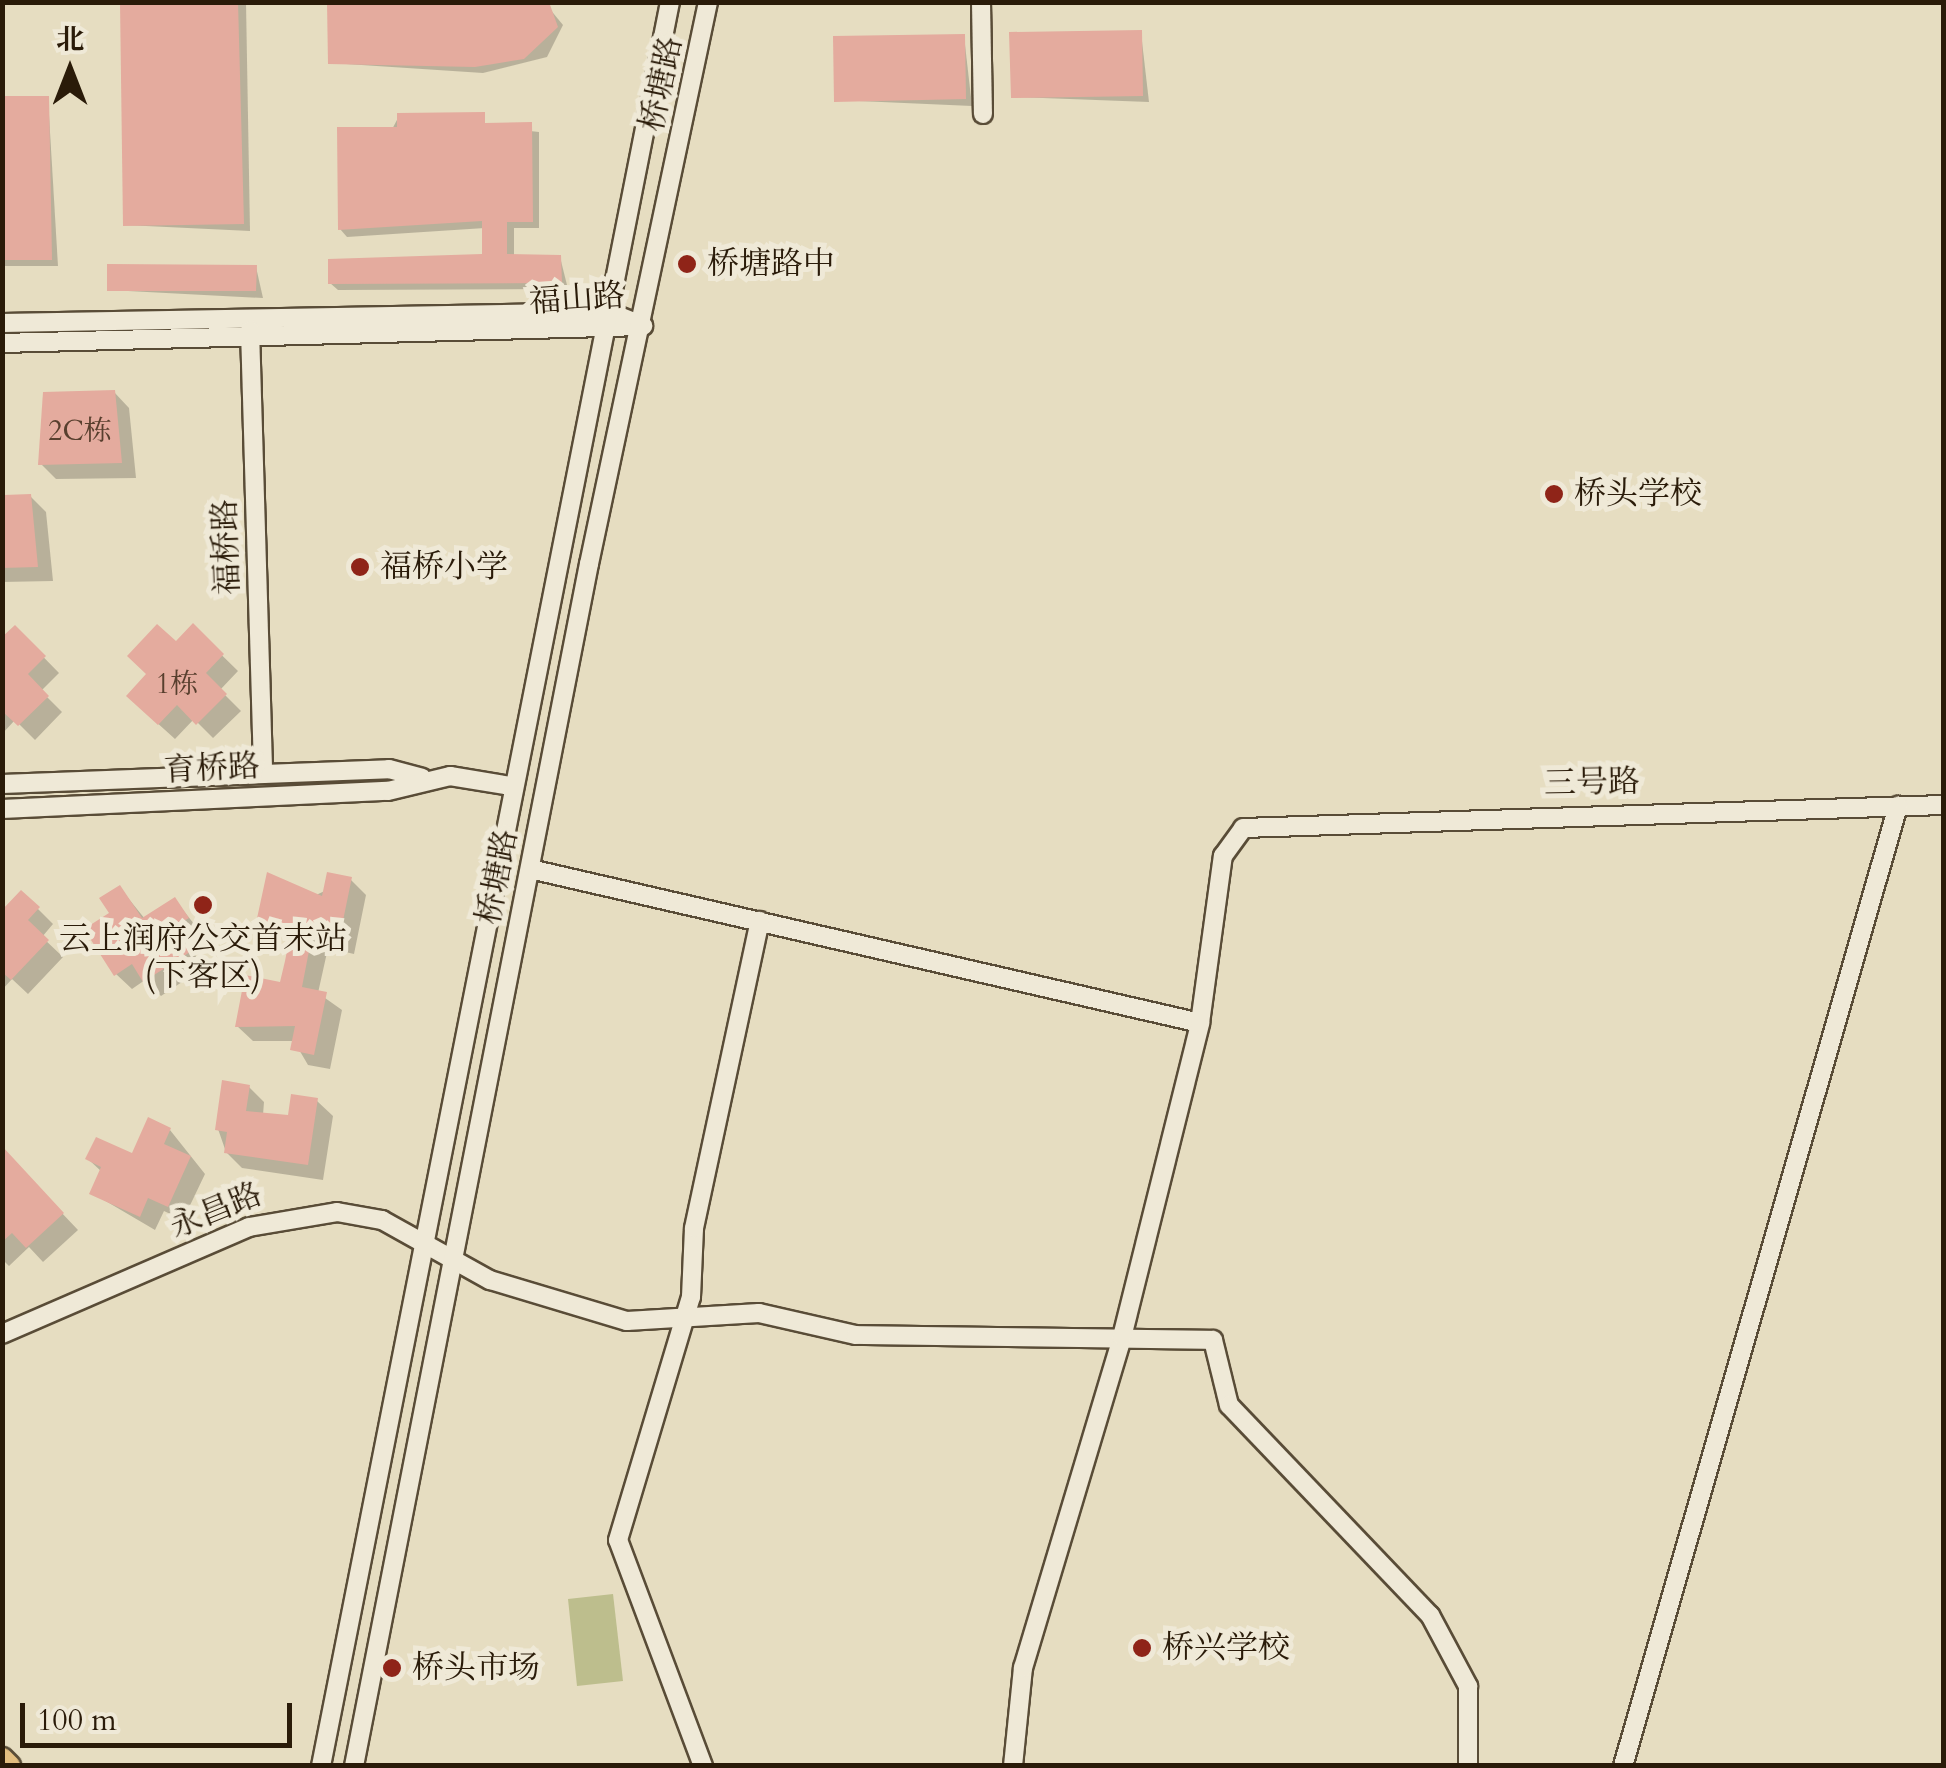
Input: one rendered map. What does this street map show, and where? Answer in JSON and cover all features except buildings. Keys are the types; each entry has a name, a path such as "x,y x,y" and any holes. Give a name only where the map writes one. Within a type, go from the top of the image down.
{"main road":[{"path":"2,1759 10,1766"}],"street":[{"name":"桥塘路","path":"321,1766 511,786 670,2"},
{"name":"桥塘路","path":"354,1766 530,870 708,2"},
{"path":"981,2 983,114"},
{"name":"福山路","path":"2,342 608,312 642,326"},
{"name":"福山路","path":"2,323 604,332 642,326"},
{"name":"福桥路","path":"250,328 263,774"},
{"name":"育桥路","path":"2,784 390,769 422,778 511,786"},
{"name":"育桥路","path":"2,809 388,791 422,778"},
{"name":"三号路","path":"1200,1023 1223,856 1243,828 1944,805"},
{"path":"1623,1766 1898,806"},
{"path":"530,870 1200,1023 1122,1337 1023,1668 1013,1766"},
{"path":"703,1766 618,1540 683,1323 694,1228 760,921"},
{"name":"永昌路","path":"2,1334 276,1217 367,1217 423,1244 452,1264 627,1321 683,1323 760,1313 856,1335 1213,1340 1228,1404 1430,1614 1468,1686 1468,1766"}],"green space":[{"path":"613,1594 623,1681 577,1686 568,1599"}],"place":[{"name":"桥塘路中","path":"687,264"},
{"name":"桥头学校","path":"1554,494"},
{"name":"福桥小学","path":"360,567"},
{"name":"云上润府公交首末站 (下客区)","path":"203,905"},
{"name":"桥兴学校","path":"1142,1648"},
{"name":"桥头市场","path":"392,1668"}]}
